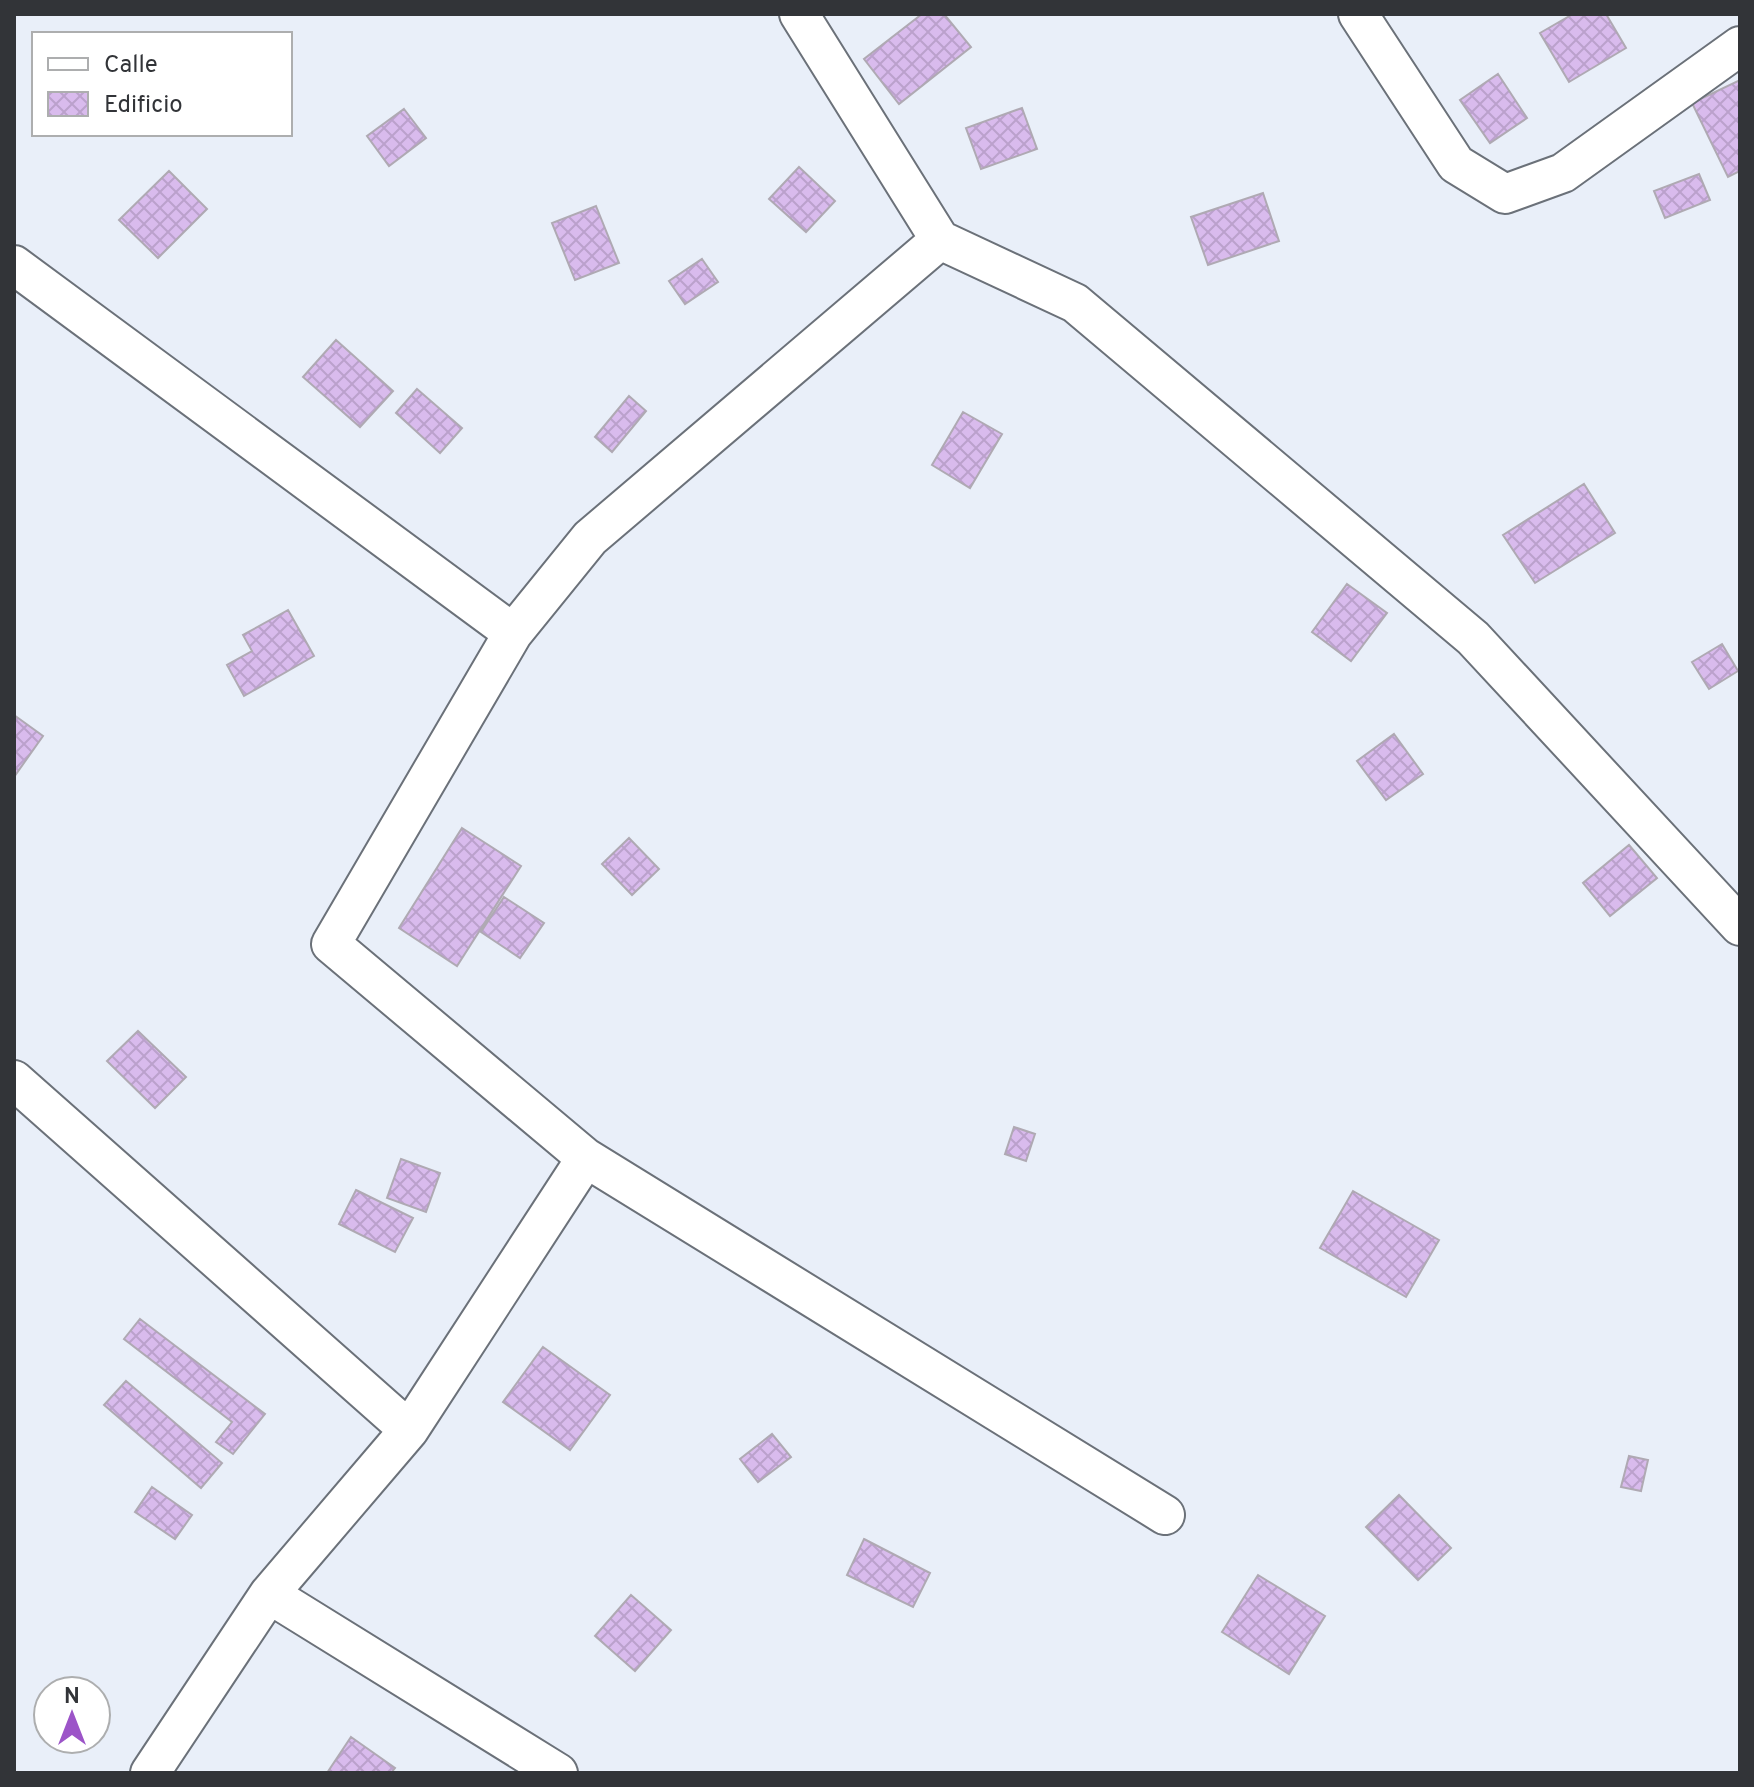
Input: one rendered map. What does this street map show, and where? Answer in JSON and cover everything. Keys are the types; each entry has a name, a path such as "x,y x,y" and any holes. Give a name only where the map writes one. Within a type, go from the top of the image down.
{"street":[{"path":"799,14 940,240 1075,303 1473,638 1740,926"},
{"path":"1358,14 1456,164 1505,194 1563,173 1740,46"},
{"path":"940,240 590,538 513,633 331,944 586,1158 1165,1515"},
{"path":"14,265 513,633"},
{"path":"14,1080 409,1430"},
{"path":"150,1773 269,1594 409,1430 586,1158"},
{"path":"269,1594 558,1773"}],"building":[{"path":"922,14 944,14 971,47 899,104 864,59"},
{"path":"1573,14 1606,14 1626,48 1569,82 1540,33"},
{"path":"1498,74 1527,118 1490,143 1460,100"},
{"path":"1740,80 1740,171 1728,177 1692,103"},
{"path":"1022,108 1037,149 981,169 966,128"},
{"path":"404,109 426,138 389,166 367,136"},
{"path":"799,167 835,201 806,232 769,199"},
{"path":"169,171 207,209 158,258 119,220"},
{"path":"1699,174 1710,200 1665,218 1654,191"},
{"path":"1263,193 1279,241 1208,265 1191,217"},
{"path":"596,206 619,263 575,280 552,223"},
{"path":"702,259 718,282 685,304 669,281"},
{"path":"336,340 393,391 360,427 303,377"},
{"path":"417,389 462,428 440,453 396,413"},
{"path":"629,396 646,411 612,452 595,437"},
{"path":"963,412 1002,434 970,488 932,465"},
{"path":"1584,484 1615,533 1535,583 1503,535"},
{"path":"1347,584 1387,613 1351,661 1312,632"},
{"path":"288,610 314,656 244,696 227,665 252,651 243,635"},
{"path":"1722,644 1738,671 1709,689 1692,662"},
{"path":"14,715 43,736 14,777"},
{"path":"1394,734 1423,774 1386,800 1357,761"},
{"path":"462,828 521,866 457,966 399,928"},
{"path":"629,838 659,869 632,895 602,864"},
{"path":"1629,845 1657,878 1610,916 1583,883"},
{"path":"504,897 544,923 520,958 481,932"},
{"path":"138,1031 186,1077 155,1108 107,1061"},
{"path":"1014,1127 1035,1134 1026,1161 1005,1154"},
{"path":"401,1159 440,1173 426,1212 387,1198"},
{"path":"356,1190 413,1218 395,1252 339,1224"},
{"path":"1353,1191 1439,1240 1406,1297 1320,1248"},
{"path":"140,1319 265,1414 233,1454 216,1442 232,1422 124,1339"},
{"path":"543,1347 610,1395 570,1450 503,1402"},
{"path":"126,1381 222,1463 201,1488 104,1405"},
{"path":"772,1434 791,1457 758,1482 740,1459"},
{"path":"1629,1456 1648,1460 1641,1491 1621,1487"},
{"path":"152,1487 192,1515 175,1539 135,1512"},
{"path":"1399,1495 1451,1548 1418,1580 1366,1527"},
{"path":"864,1539 930,1573 913,1607 847,1575"},
{"path":"1258,1575 1325,1616 1289,1674 1222,1632"},
{"path":"631,1595 671,1630 635,1671 595,1636"},
{"path":"351,1737 395,1768 391,1773 327,1773"}]}
